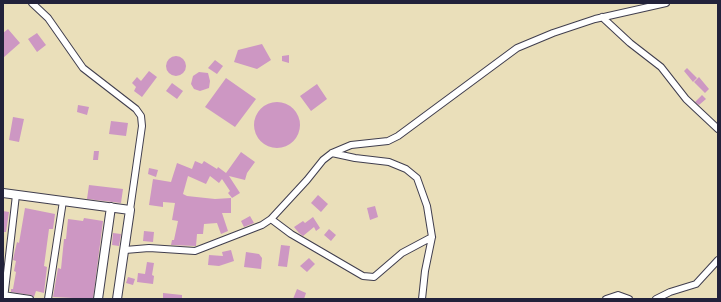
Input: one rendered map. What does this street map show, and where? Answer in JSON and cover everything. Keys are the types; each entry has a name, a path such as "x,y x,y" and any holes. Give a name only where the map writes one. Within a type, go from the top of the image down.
{"street":[{"path":"32,3 48,18 83,68 132,105 141,116 142,126 117,299"},
{"path":"125,250 149,248 195,251 255,228 271,218 307,180 323,160 332,153 351,145 388,141 398,136 517,48 553,33 602,17 666,3"},
{"path":"602,17 630,43 661,67 686,99 718,129"},
{"path":"332,153 355,158 389,162 412,173 420,185 427,206 432,237 425,271 422,299"},
{"path":"3,193 130,210"},
{"path":"16,195 4,296 30,299"},
{"path":"48,299 64,201"},
{"path":"98,299 110,207"},
{"path":"271,218 291,234 363,276 372,278 402,253 432,237"},
{"path":"656,299 665,294 696,284 718,260"},
{"path":"606,299 618,295 629,299"}],"building":[{"path":"8,29 20,43 3,58 3,33"},
{"path":"37,33 46,45 37,52 28,39"},
{"path":"262,44 271,60 257,69 234,62 238,50"},
{"path":"289,55 289,63 282,61 282,56"},
{"path":"172,56 180,56 186,62 186,70 180,76 172,76 166,70 166,62"},
{"path":"215,60 223,66 217,74 208,68"},
{"path":"687,68 697,78 693,82 684,71"},
{"path":"149,71 157,77 142,97 134,91 136,87 132,83 137,77 141,81"},
{"path":"199,72 208,73 210,81 209,88 200,91 194,89 191,84 193,76"},
{"path":"699,77 709,89 705,93 694,82"},
{"path":"226,78 256,99 235,127 205,107"},
{"path":"172,83 183,91 177,99 166,91"},
{"path":"317,84 327,99 311,111 300,96"},
{"path":"702,95 706,99 699,105 695,102"},
{"path":"277,102 290,106 296,112 300,125 296,138 290,144 277,148 264,144 258,138 254,125 258,112 264,106"},
{"path":"78,105 89,107 87,115 77,112"},
{"path":"13,117 24,119 19,142 9,140"},
{"path":"111,121 128,123 126,136 109,134"},
{"path":"94,151 99,151 98,160 93,160"},
{"path":"241,152 255,162 247,173 245,180 229,176 240,193 232,198 228,193 230,191 222,179 219,183 210,176 206,184 188,176 183,194 187,196 215,199 231,198 231,213 222,213 228,231 221,234 217,223 204,224 203,234 197,234 196,246 171,245 172,240 174,240 178,221 172,220 175,203 163,202 163,207 149,205 153,179 171,182 177,163 192,169 195,161 202,164 204,161 217,169 218,167 226,173"},
{"path":"149,168 158,170 156,177 148,174"},
{"path":"89,185 123,189 121,203 87,199"},
{"path":"318,195 328,204 321,212 311,203"},
{"path":"375,206 378,217 370,220 367,208"},
{"path":"25,208 55,214 53,229 49,229 44,266 47,267 44,293 36,291 34,297 31,295 11,292 11,289 13,289 16,272 14,271 16,261 13,260 17,242 19,243"},
{"path":"3,211 9,212 6,232 3,232"},
{"path":"250,216 254,223 244,227 241,221"},
{"path":"313,217 320,228 316,231 314,227 303,236 294,227 303,221 305,223"},
{"path":"84,218 103,221 93,299 53,297 58,268 61,269 68,219 83,221"},
{"path":"329,229 336,235 331,241 324,235"},
{"path":"144,231 154,232 153,242 143,241"},
{"path":"113,233 121,234 119,246 112,245"},
{"path":"281,245 290,246 287,267 278,266"},
{"path":"231,250 234,261 219,266 208,265 209,255 223,256 222,252"},
{"path":"246,252 259,254 262,258 261,269 244,267"},
{"path":"309,258 315,264 307,272 300,266"},
{"path":"147,262 154,263 152,275 154,276 153,284 137,282 138,273 145,274"},
{"path":"128,277 135,279 133,285 126,283"},
{"path":"297,289 306,293 304,299 293,299"},
{"path":"163,293 182,295 182,299 163,299"}]}
